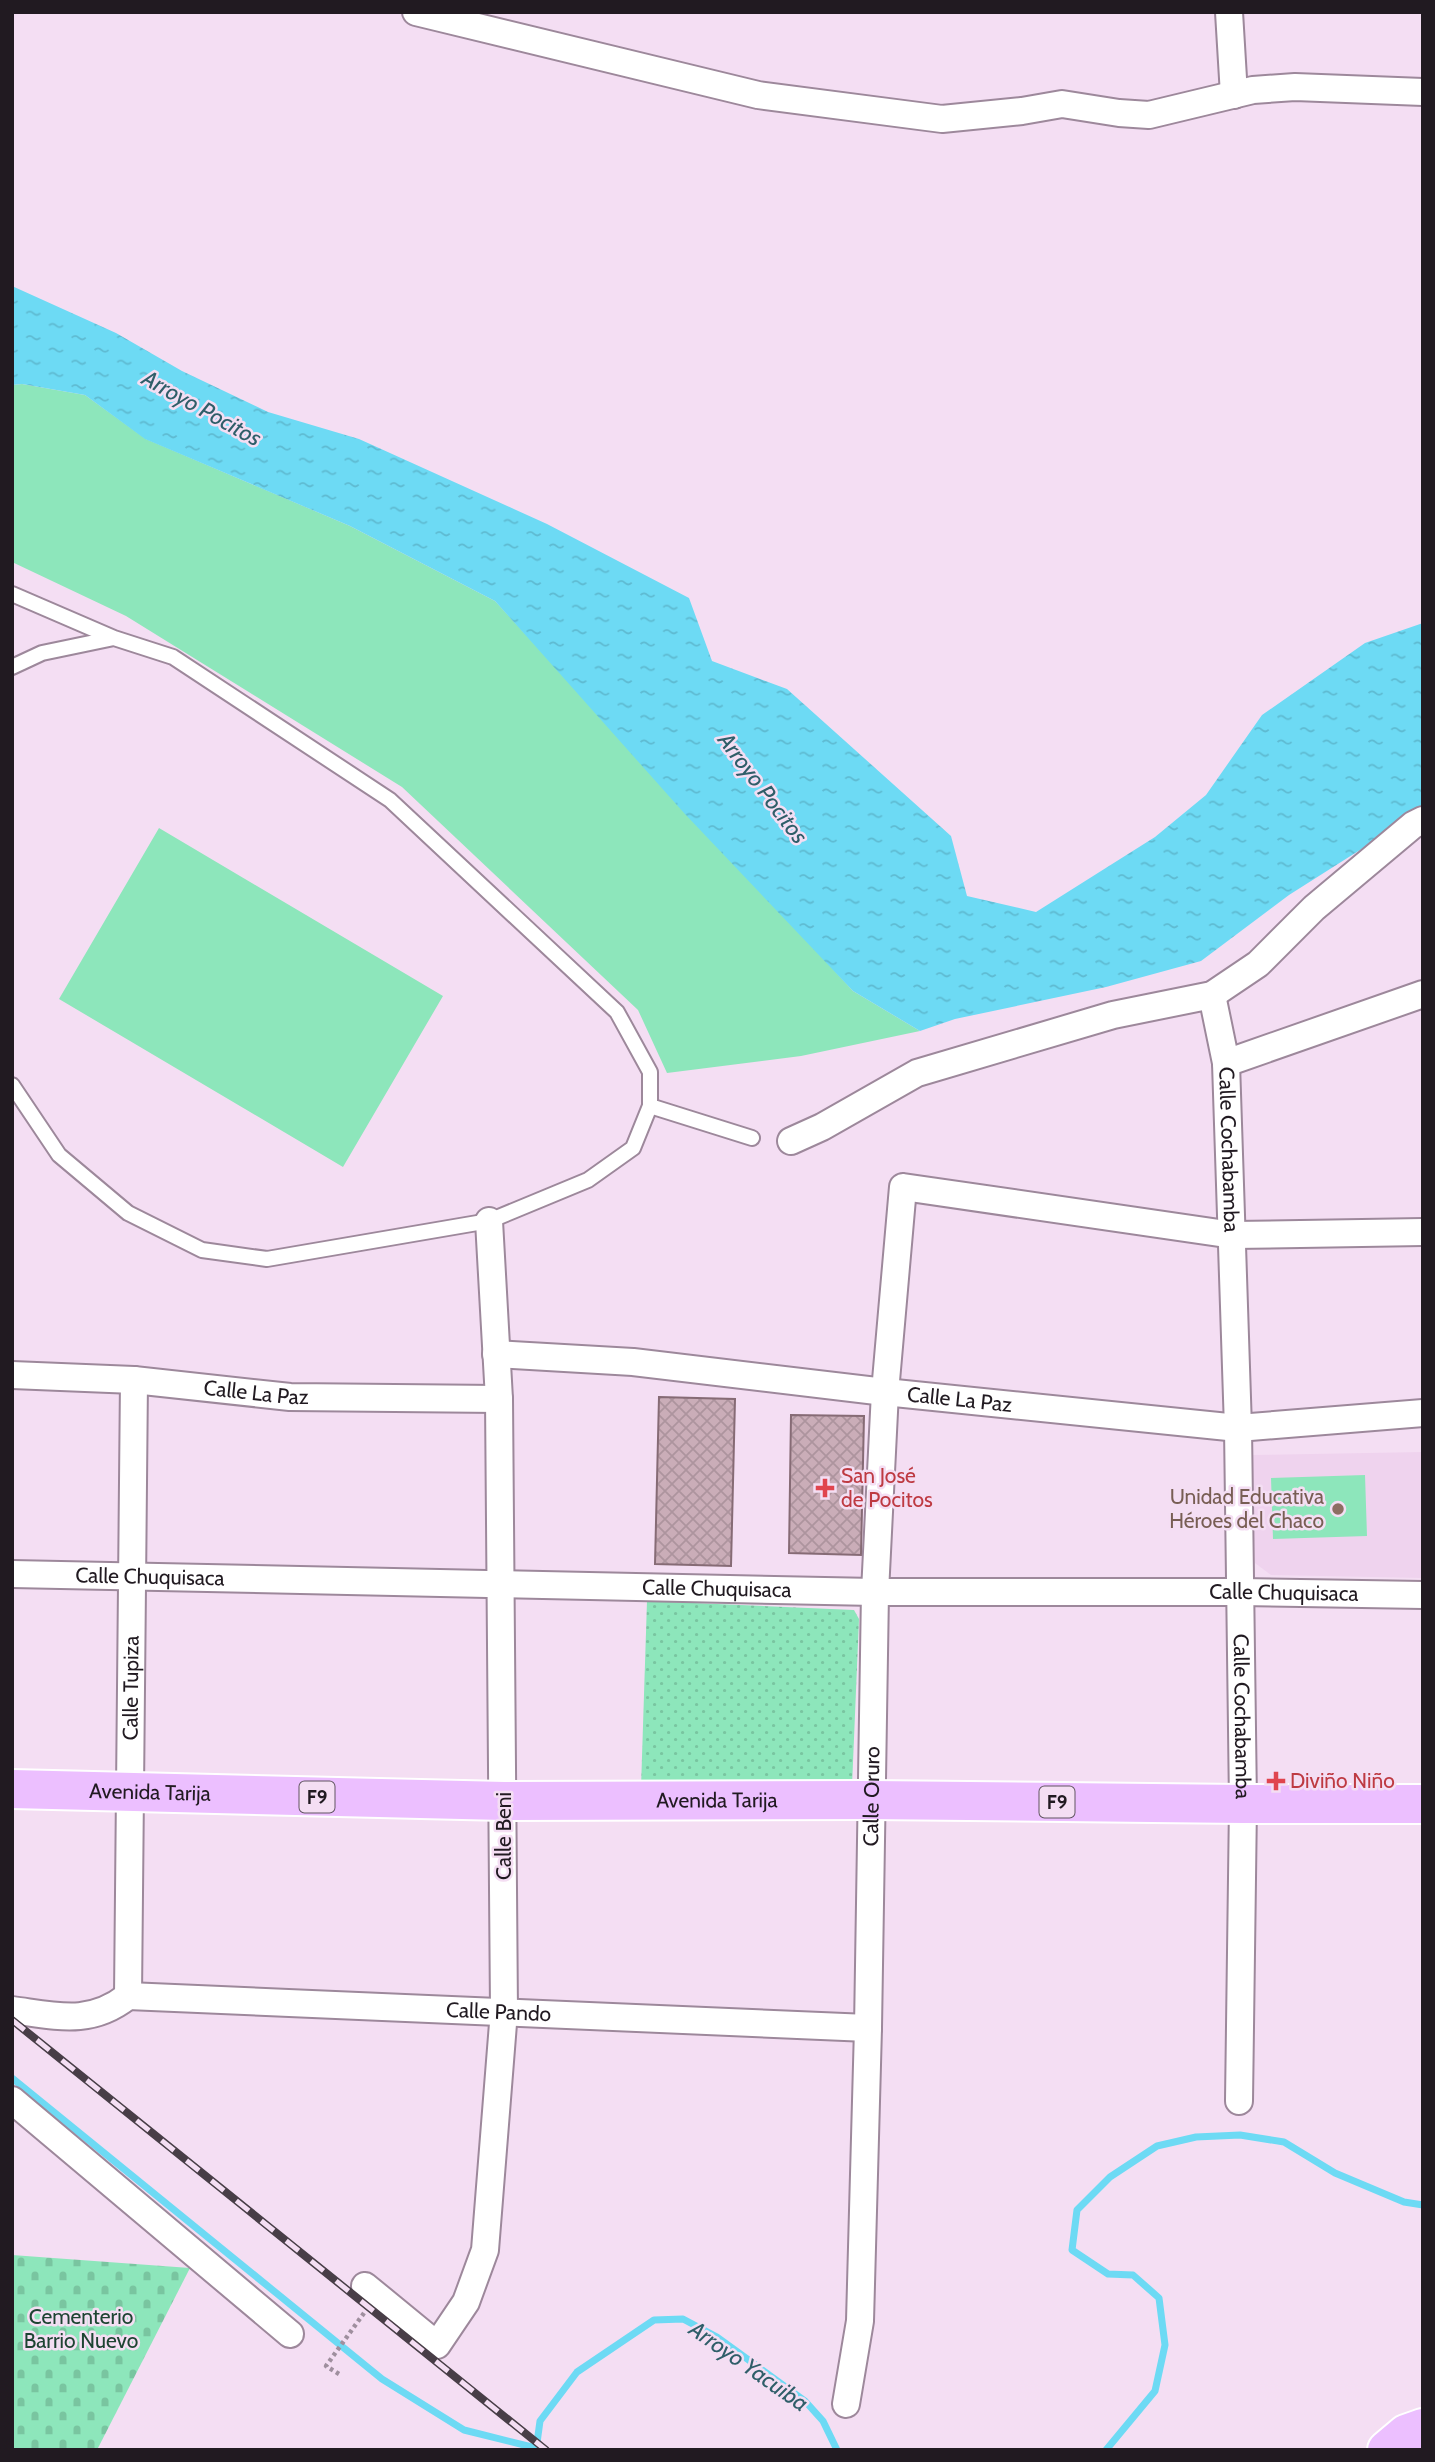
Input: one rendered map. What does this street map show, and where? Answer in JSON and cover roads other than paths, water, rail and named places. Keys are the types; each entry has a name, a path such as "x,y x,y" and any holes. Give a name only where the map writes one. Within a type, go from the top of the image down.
{"highway":[{"name":"Avenida Tarija","path":"12,1789 504,1801 870,1800 1423,1804"},
{"path":"1387,2450 1406,2434 1423,2428"}],"street":[{"path":"416,12 758,95 942,119 1062,104 1149,115 1253,90 1295,88 1423,92"},
{"path":"1229,12 1234,95"},
{"path":"791,1141 822,1127 917,1073 1113,1015 1212,995 1258,964 1314,908 1413,825 1423,820"},
{"path":"1226,1063 1423,993"},
{"name":"Calle Cochabamba","path":"1212,995 1226,1063 1238,1427 1243,1804 1239,2101"},
{"name":"Calle Oruro","path":"846,2404 860,2320 875,1592 885,1392 903,1187 1233,1234"},
{"name":"Calle Beni","path":"365,2286 437,2345 466,2302 485,2250 504,2011 499,1399 489,1221"},
{"path":"1233,1234 1423,1232"},
{"name":"Calle La Paz","path":"496,1354 633,1362 885,1392 1238,1427 1423,1413"},
{"name":"Calle La Paz","path":"12,1376 134,1380 290,1397 499,1399"},
{"name":"Calle Tupiza","path":"128,1996 134,1380"},
{"name":"Calle Chuquisaca","path":"12,1574 875,1592 1423,1595"},
{"path":"12,2010 57,2016 90,2016 115,2006 128,1996"},
{"name":"Calle Pando","path":"128,1996 868,2028"},
{"path":"14,2104 290,2334"}],"lane":[{"path":"12,594 114,638 173,657 390,800 617,1012 650,1072 650,1106 633,1148 622,1156 588,1180 489,1221 267,1259 202,1250 128,1213 59,1155 12,1085"},
{"path":"12,667 43,653 114,638"},
{"path":"650,1106 752,1139"}],"water":[{"name":"Arroyo Pocitos","path":"12,286 116,333 182,371 268,412 359,439 547,524 689,598 712,661 787,689 951,836 967,896 1036,912 1155,837 1206,795 1262,715 1365,643 1423,623 1423,810 1289,895 1201,961 1106,987 955,1019 920,1031 853,991 684,813 495,601 350,526 145,439 85,395 22,384 12,385"}],"waterway":[{"path":"12,2078 382,2379 464,2430 536,2448"},
{"name":"Arroyo Yacuiba","path":"1106,2450 1155,2391 1165,2345 1159,2298 1133,2275 1108,2274 1072,2250 1077,2210 1110,2177 1157,2146 1196,2137 1240,2135 1284,2142 1335,2173 1404,2202 1423,2205"},
{"name":"Arroyo Yacuiba","path":"536,2450 540,2421 577,2372 654,2320 683,2319 717,2337 805,2401 823,2421 837,2450"}],"railway":[{"path":"12,2020 546,2450"}],"place":[{"name":"San José de Pocitos","path":"825,1488"},
{"name":"Unidad Educativa Héroes del Chaco","path":"1338,1509"},
{"name":"Diviño Niño","path":"1276,1781"}],"park label":[{"name":"Cementerio Barrio Nuevo","path":"81,2329"}]}
